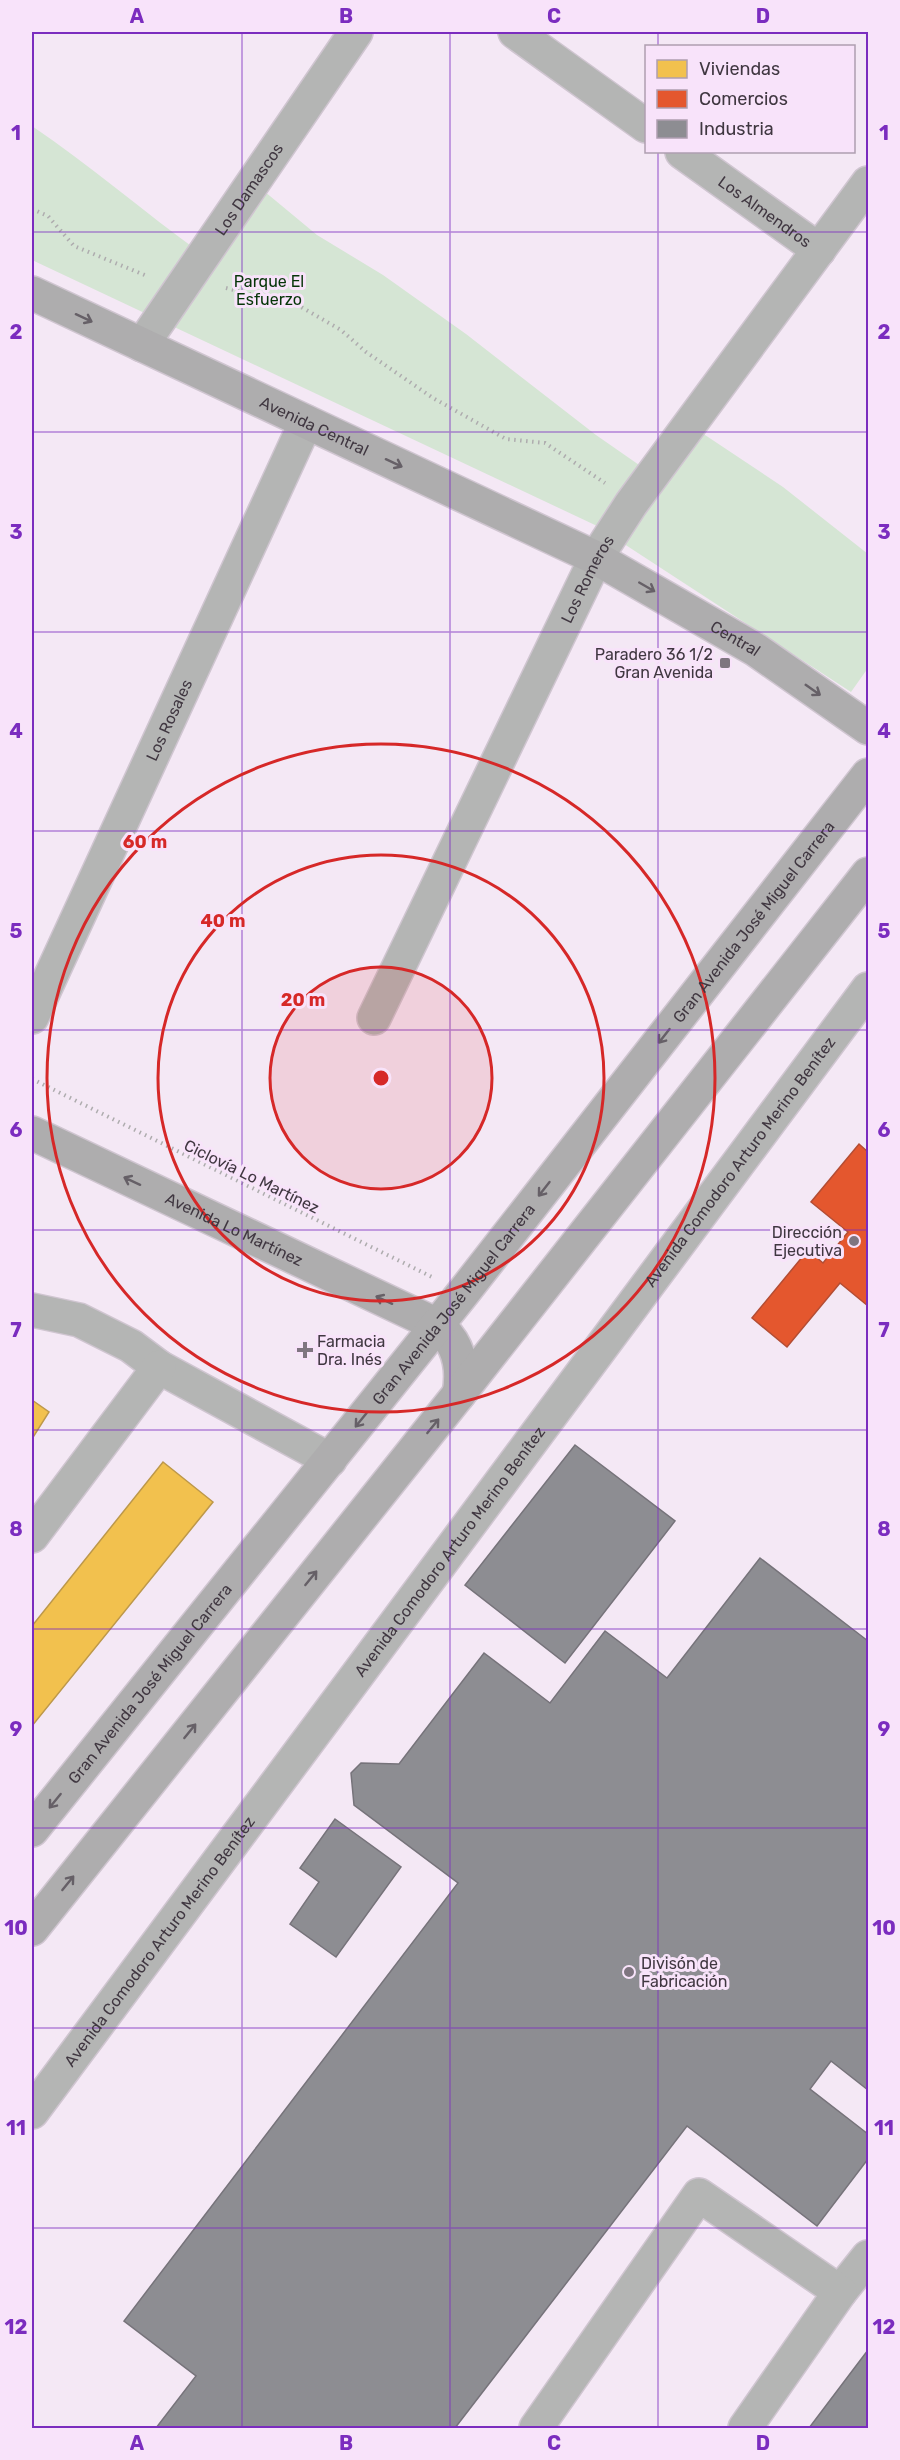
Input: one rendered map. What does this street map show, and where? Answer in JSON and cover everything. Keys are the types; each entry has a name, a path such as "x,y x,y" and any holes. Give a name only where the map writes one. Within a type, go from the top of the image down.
{"main road":[{"name":"Avenida Central","path":"33,298 142,345 596,558"},
{"name":"Central","path":"596,558 756,650 868,728"},
{"name":"Gran Avenida José Miguel Carrera","path":"32,1830 463,1293 868,775"},
{"path":"32,1929 459,1394 868,874"},
{"name":"Avenida Lo Martínez","path":"32,1133 437,1325"},
{"path":"437,1325 448,1334 459,1356 462,1378 459,1394"}],"street":[{"name":"Los Damascos","path":"142,345 356,32"},
{"path":"515,32 645,125"},
{"name":"Los Almendros","path":"683,153 819,250"},
{"name":"Los Romeros","path":"374,1018 596,558 631,504 868,183"},
{"name":"Los Rosales","path":"32,1017 306,422"},
{"name":"Avenida Comodoro Arturo Merino Benítez","path":"32,2112 581,1379 868,989"},
{"path":"32,1310 79,1320 131,1346 159,1367 330,1460"},
{"path":"32,1536 159,1367"},
{"path":"536,2428 699,2195 840,2292"},
{"path":"745,2428 840,2292 868,2257"}],"path":[{"path":"32,209 48,216 74,246 136,273 181,285 230,288 301,307 341,330 366,352 432,398 506,439 545,442 631,504"},
{"name":"Ciclovía Lo Martínez","path":"32,1079 463,1293"}],"green space":[{"name":"Parque El Esfuerzo","path":"32,126 202,254 252,181 317,235 383,275 466,334 596,435 642,467 690,425 783,487 868,554 868,668 851,692 595,525 32,260"}],"building: Viviendas":[{"path":"32,1400 49,1412 32,1439"},
{"path":"163,1462 213,1502 32,1726 32,1626"}],"building: Comercios":[{"name":"Dirección Ejecutiva","path":"859,1144 868,1152 868,1306 840,1283 787,1347 752,1318 808,1250 823,1263 848,1232 811,1202"}],"building: Industria":[{"path":"575,1445 675,1521 565,1663 465,1585"},
{"name":"Divisón de Fabricación","path":"760,1558 868,1641 868,2090 831,2061 810,2089 868,2134 868,2159 817,2226 687,2126 455,2428 156,2428 196,2376 124,2321 458,1883 354,1805 351,1773 361,1763 399,1764 484,1653 550,1703 605,1631 667,1678"},
{"path":"335,1819 401,1867 336,1957 290,1924 319,1882 300,1868"},
{"path":"868,2350 868,2428 809,2428"}],"place":[{"name":"Paradero 36 1/2 Gran Avenida","path":"725,663"},
{"name":"Dirección Ejecutiva","path":"854,1241"},
{"name":"Farmacia Dra. Inés","path":"305,1350"},
{"name":"Divisón de Fabricación","path":"629,1972"}]}
